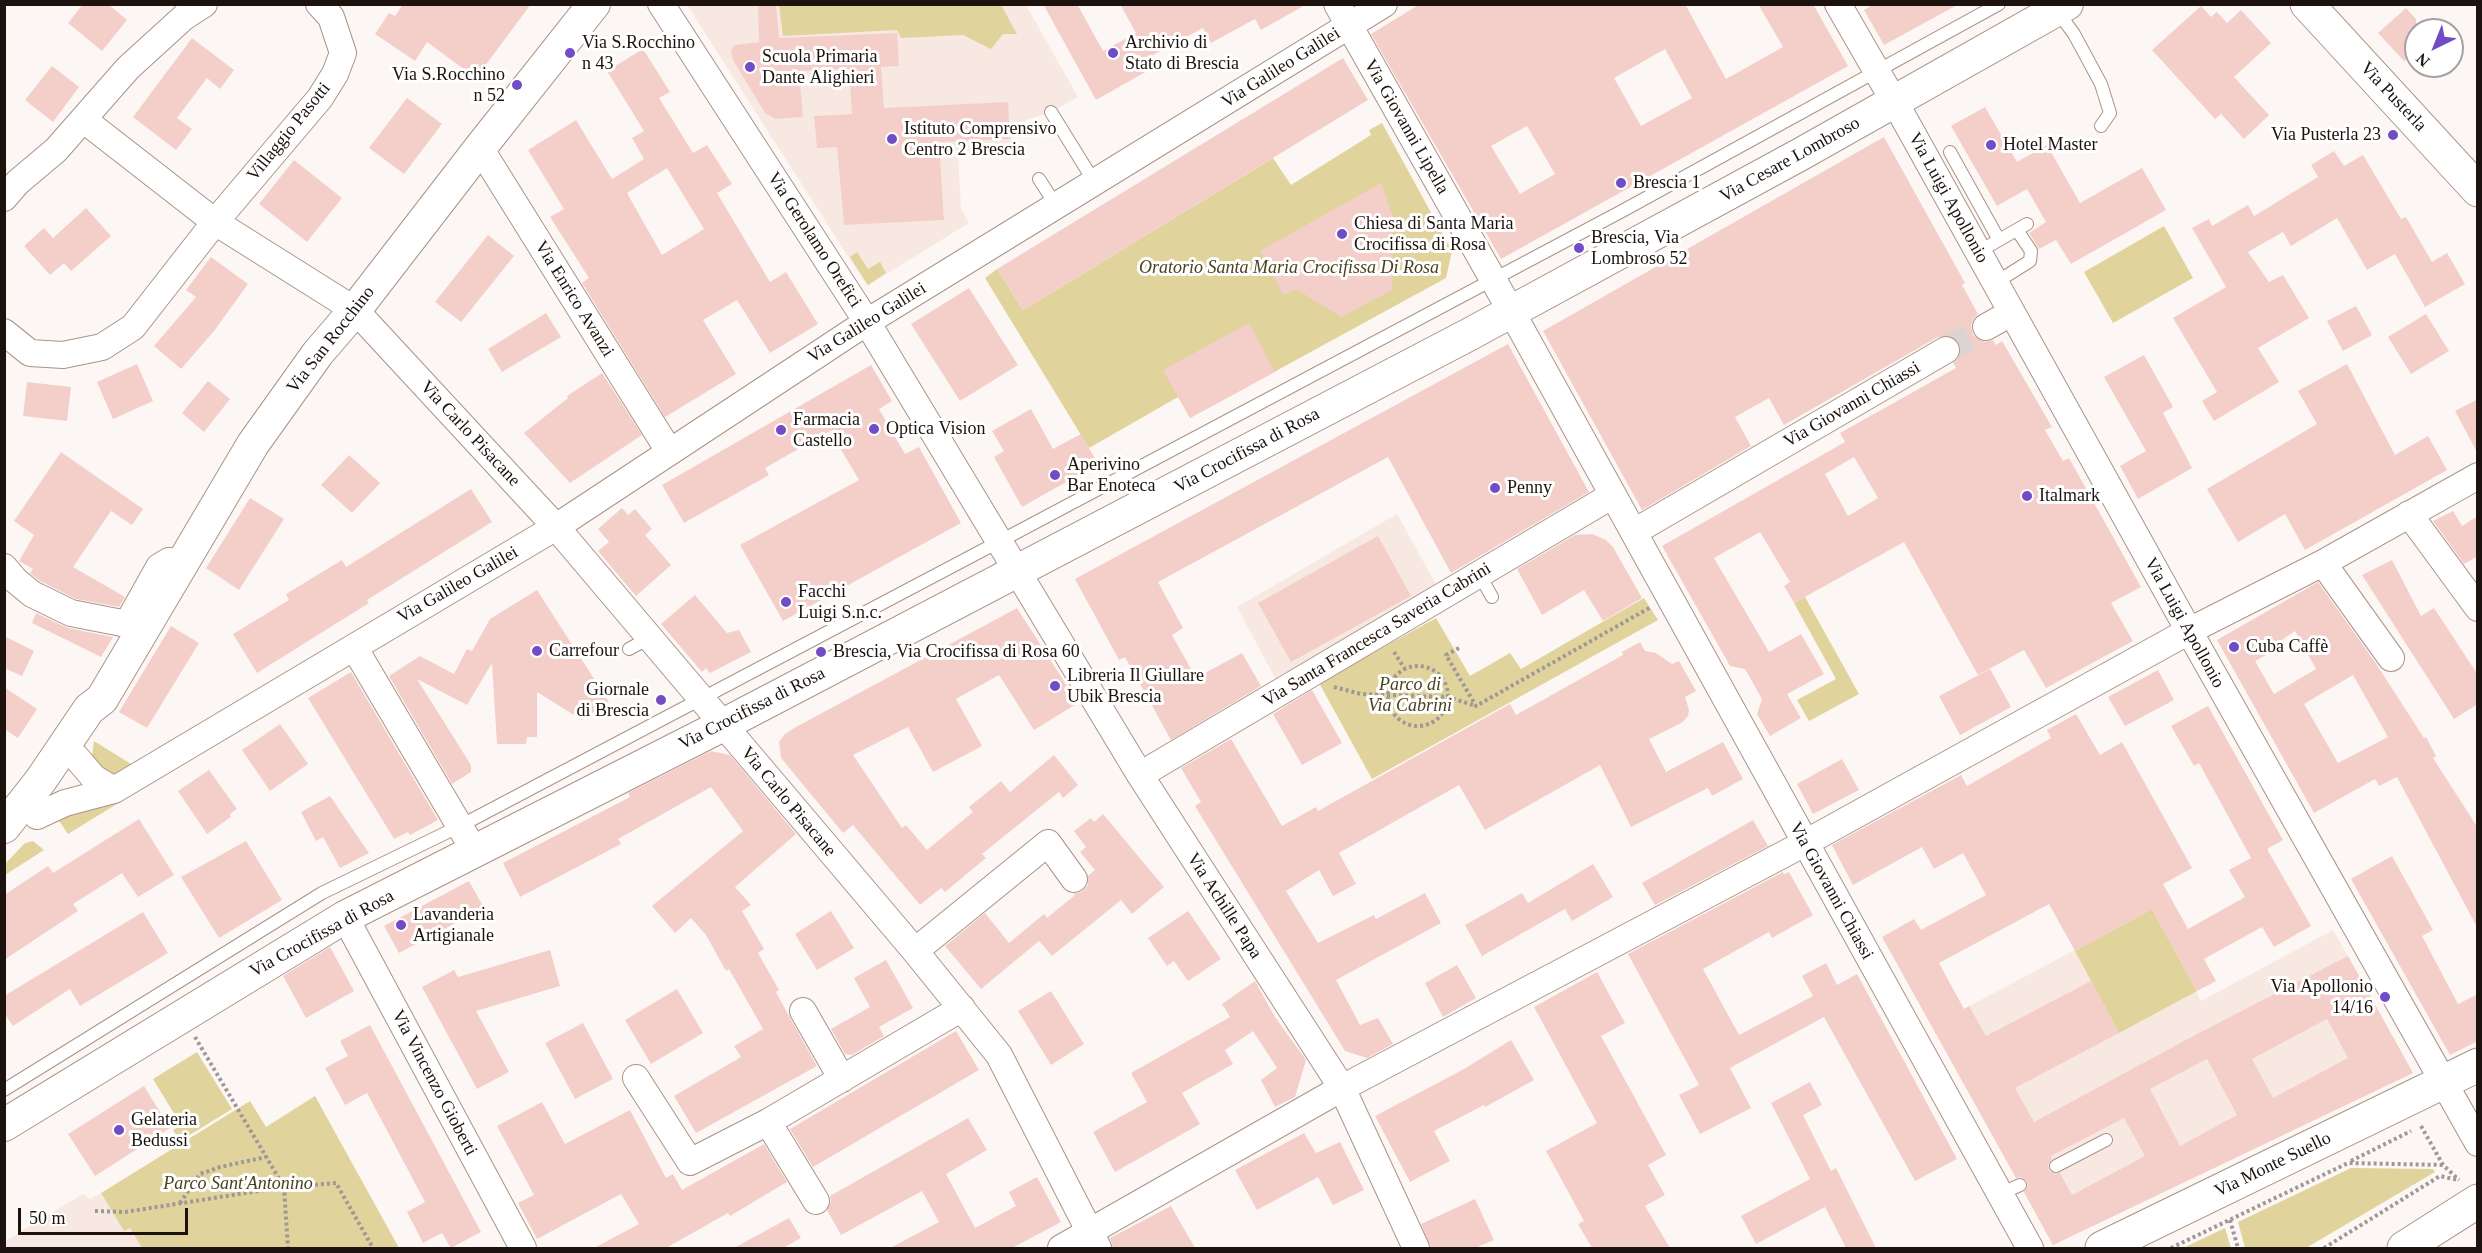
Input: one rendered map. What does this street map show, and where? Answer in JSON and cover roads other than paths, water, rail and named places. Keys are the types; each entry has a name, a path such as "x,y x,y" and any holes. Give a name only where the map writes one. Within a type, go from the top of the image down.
{"main road":[{"name":"Via Pusterla","path":"2307,4 2478,190"},
{"name":"Via Monte Suello","path":"2102,1248 2478,1065"},
{"path":"2404,1248 2469,1191"}],"street":[{"path":"4,198 84,120 128,68 184,17 204,4"},
{"name":"Villaggio Pasotti","path":"4,332 30,352 63,356 102,347 134,327 215,222 320,98 335,74 343,53 331,17 319,4"},
{"name":"Via San Rocchino","path":"4,850 38,816 76,757 99,716 102,699 253,444 318,353 355,310 594,4"},
{"name":"Via Gerolamo Orefici","path":"661,4 867,322 1016,572"},
{"name":"Via Galileo Galilei","path":"38,816 65,803 114,790 354,647 410,623 867,322 1095,183 1343,16 1384,4"},
{"name":"Via Luigi Apollonio","path":"1838,4 1894,102 1989,246 1995,283 2011,313 2478,1143"},
{"name":"Via Cesare Lombroso","path":"1511,312 2062,7"},
{"name":"Via Giovanni Lipella","path":"1343,16 1511,312"},
{"path":"84,120 215,222 355,310"},
{"name":"Via Enrico Avanzi","path":"480,148 669,451"},
{"name":"Via Carlo Pisacane","path":"355,310 556,527 639,644 700,699 962,1008 999,1055 1094,1240"},
{"name":"Via Giovanni Chiassi","path":"1511,312 1805,843 2010,1189 2030,1248"},
{"name":"Via Crocifissa di Rosa","path":"4,1125 182,1016 222,1000 345,917 468,839 537,818 723,725 1511,312"},
{"path":"1986,327 2011,313"},
{"name":"Via Giovanni Chiassi","path":"1634,532 1946,351"},
{"path":"1061,1248 1094,1240 1342,1088 1805,843 2189,631 2323,563 2478,476"},
{"name":"Via Santa Francesca Saveria Cabrini","path":"1140,775 1613,495"},
{"path":"2409,514 2478,608"},
{"path":"4,567 32,594 71,613 127,624 159,567 169,561 179,567"},
{"path":"2323,563 2391,658"},
{"name":"Via Achille Papa","path":"1016,572 1140,775 1342,1088 1416,1248"},
{"path":"354,647 468,839"},
{"name":"Via San Rocchino","path":"4,827 41,780 89,709 102,699"},
{"path":"76,757 94,778 114,790"},
{"path":"915,951 1048,843 1074,879"},
{"name":"Via Vincenzo Gioberti","path":"345,917 523,1248"},
{"path":"636,1078 690,1162 768,1122 962,1008"},
{"path":"803,1011 842,1079"},
{"path":"768,1122 816,1201"}],"lane":[{"path":"4,1090 322,893 468,839 700,699 1492,280 1999,4"},
{"path":"2062,7 2101,84 2110,113 2101,126"},
{"path":"1051,112 1095,183"},
{"path":"1950,152 1989,246 2022,227 2031,251 2030,261 1995,283"},
{"path":"1039,179 1057,207"},
{"path":"1479,574 1492,597"},
{"path":"2056,1166 2106,1140"}],"tunnel":[{"path":"1946,350 1986,327"}],"place":[{"name":"Via S.Rocchino n 43","path":"570,53"},
{"name":"Archivio di Stato di Brescia","path":"1113,53"},
{"name":"Scuola Primaria Dante Alighieri","path":"750,67"},
{"name":"Via S.Rocchino n 52","path":"517,85"},
{"name":"Via Pusterla 23","path":"2393,135"},
{"name":"Istituto Comprensivo Centro 2 Brescia","path":"892,139"},
{"name":"Hotel Master","path":"1991,145"},
{"name":"Brescia 1","path":"1621,183"},
{"name":"Chiesa di Santa Maria Crocifissa di Rosa","path":"1342,234"},
{"name":"Brescia, Via Lombroso 52","path":"1579,248"},
{"name":"Optica Vision","path":"874,429"},
{"name":"Farmacia Castello","path":"781,430"},
{"name":"Aperivino Bar Enoteca","path":"1055,475"},
{"name":"Penny","path":"1495,488"},
{"name":"Italmark","path":"2027,496"},
{"name":"Facchi Luigi S.n.c.","path":"786,602"},
{"name":"Cuba Caffè","path":"2234,647"},
{"name":"Carrefour","path":"537,651"},
{"name":"Brescia, Via Crocifissa di Rosa 60","path":"821,652"},
{"name":"Libreria Il Giullare Ubik Brescia","path":"1055,686"},
{"name":"Giornale di Brescia","path":"661,700"},
{"name":"Lavanderia Artigianale","path":"401,925"},
{"name":"Via Apollonio 14/16","path":"2385,997"},
{"name":"Gelateria Bedussi","path":"119,1130"}],"park label":[{"name":"Oratorio Santa Maria Crocifissa Di Rosa","path":"1289,268"},
{"name":"Parco di Via Cabrini","path":"1410,695"},
{"name":"Parco Sant'Antonino","path":"238,1184"}]}
